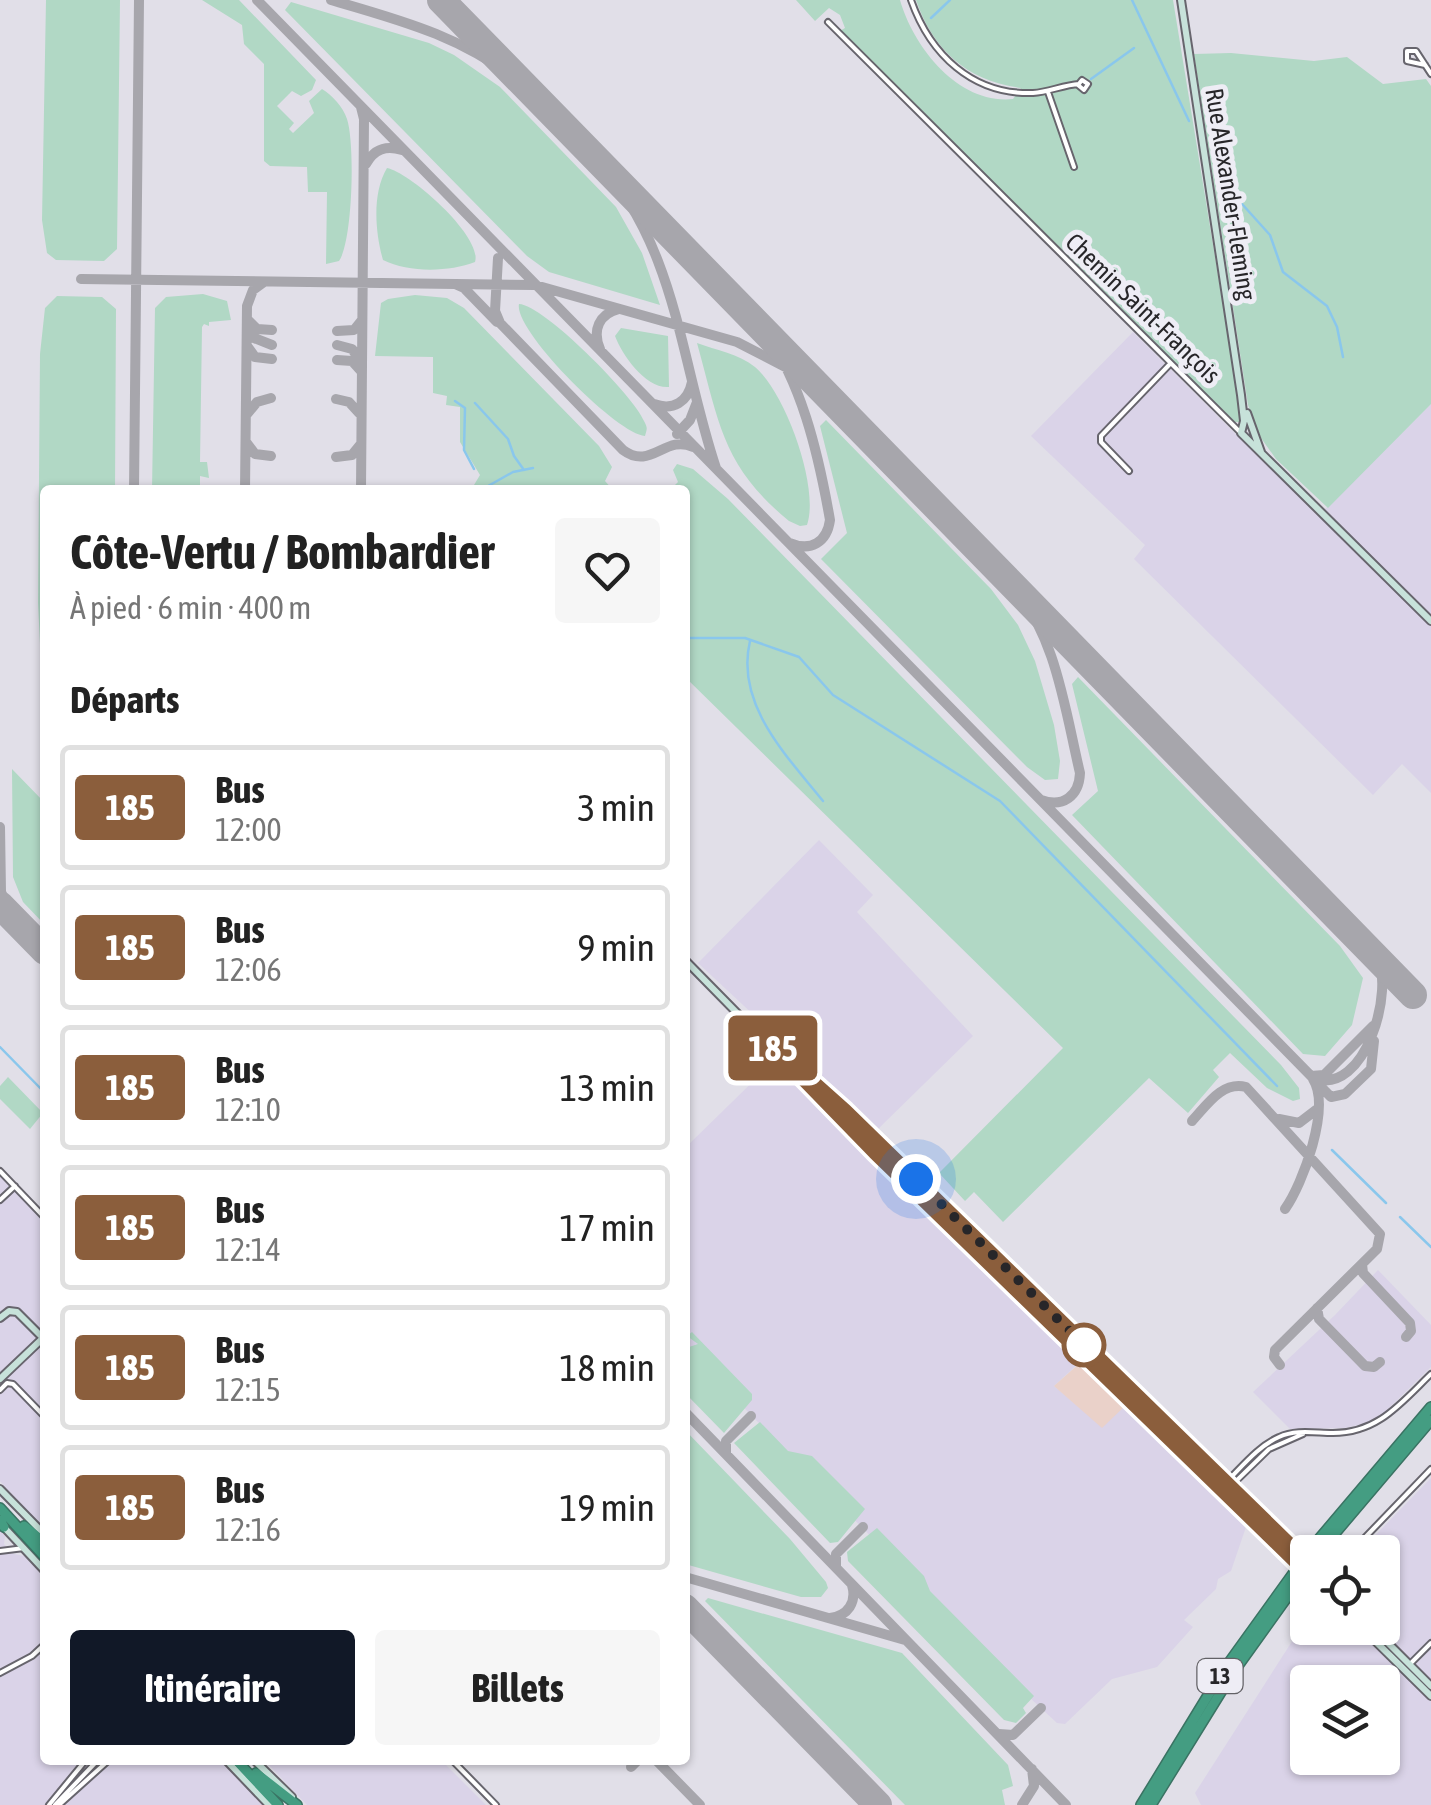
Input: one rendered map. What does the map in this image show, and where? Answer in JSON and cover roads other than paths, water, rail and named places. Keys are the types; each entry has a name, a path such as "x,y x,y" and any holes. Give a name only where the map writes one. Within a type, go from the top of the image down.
{"highway":[{"name":"13","path":"1323,1535 1431,1408"},
{"path":"1333,1535 1431,1420"},
{"path":"0,1500 40,1538"},
{"path":"0,1508 40,1552"},
{"name":"13","path":"1141,1805 1230,1661 1290,1578"},
{"name":"13","path":"1152,1805 1232,1674 1290,1593"},
{"path":"241,1765 278,1805"},
{"path":"249,1765 286,1805"},
{"path":"256,1773 298,1805"}],"street":[{"path":"911,0 930,41 961,72 995,89 1021,93 1048,92 1078,84"},
{"name":"Rue Alexander-Fleming","path":"1181,0 1241,394 1241,433"},
{"name":"Chemin Saint-François","path":"828,22 1431,622"},
{"path":"1424,65 1407,61 1406,54 1412,50 1424,65 1431,74"},
{"path":"1048,92 1074,167"},
{"path":"1130,470 1101,442 1100,436 1170,364"},
{"name":"Rue Alexander-Fleming","path":"1241,394 1261,454"},
{"path":"690,965 875,1152 1290,1550"},
{"path":"0,1171 40,1213"},
{"path":"0,1200 14,1186"},
{"path":"0,1318 17,1312 40,1333"},
{"path":"0,1378 40,1341"},
{"path":"1225,1488 1272,1440 1292,1432 1352,1432 1372,1426 1431,1374"},
{"path":"0,1390 7,1383 13,1384 40,1411"},
{"path":"1367,1535 1431,1469"},
{"path":"0,1490 40,1536"},
{"path":"4,1526 40,1566"},
{"path":"4,1526 2,1551 24,1548"},
{"path":"1407,1667 1431,1643"},
{"path":"1382,1645 1431,1686"},
{"path":"1387,1645 1431,1696"},
{"path":"0,1673 40,1649"},
{"path":"54,1805 82,1765"},
{"path":"54,1805 93,1765"},
{"path":"54,1805 103,1765"},
{"path":"231,1765 269,1805"},
{"path":"259,1765 298,1805"},
{"path":"457,1765 496,1805"}],"waterway":[{"path":"931,18 950,0"},
{"path":"1132,0 1189,121"},
{"path":"1091,79 1134,48"},
{"path":"1216,163 1224,184 1270,235 1283,272 1327,306 1337,327 1343,357"},
{"path":"455,401 465,408 464,450 474,469"},
{"path":"475,403 508,439 524,470"},
{"path":"490,485 513,472 533,468"},
{"path":"690,638 745,638 799,657 833,695 1000,801 1277,1086"},
{"path":"750,641 747,664 757,707 780,747 823,801"},
{"path":"0,1047 40,1088"},
{"path":"1332,1150 1386,1203"},
{"path":"1400,1217 1431,1247"}]}
